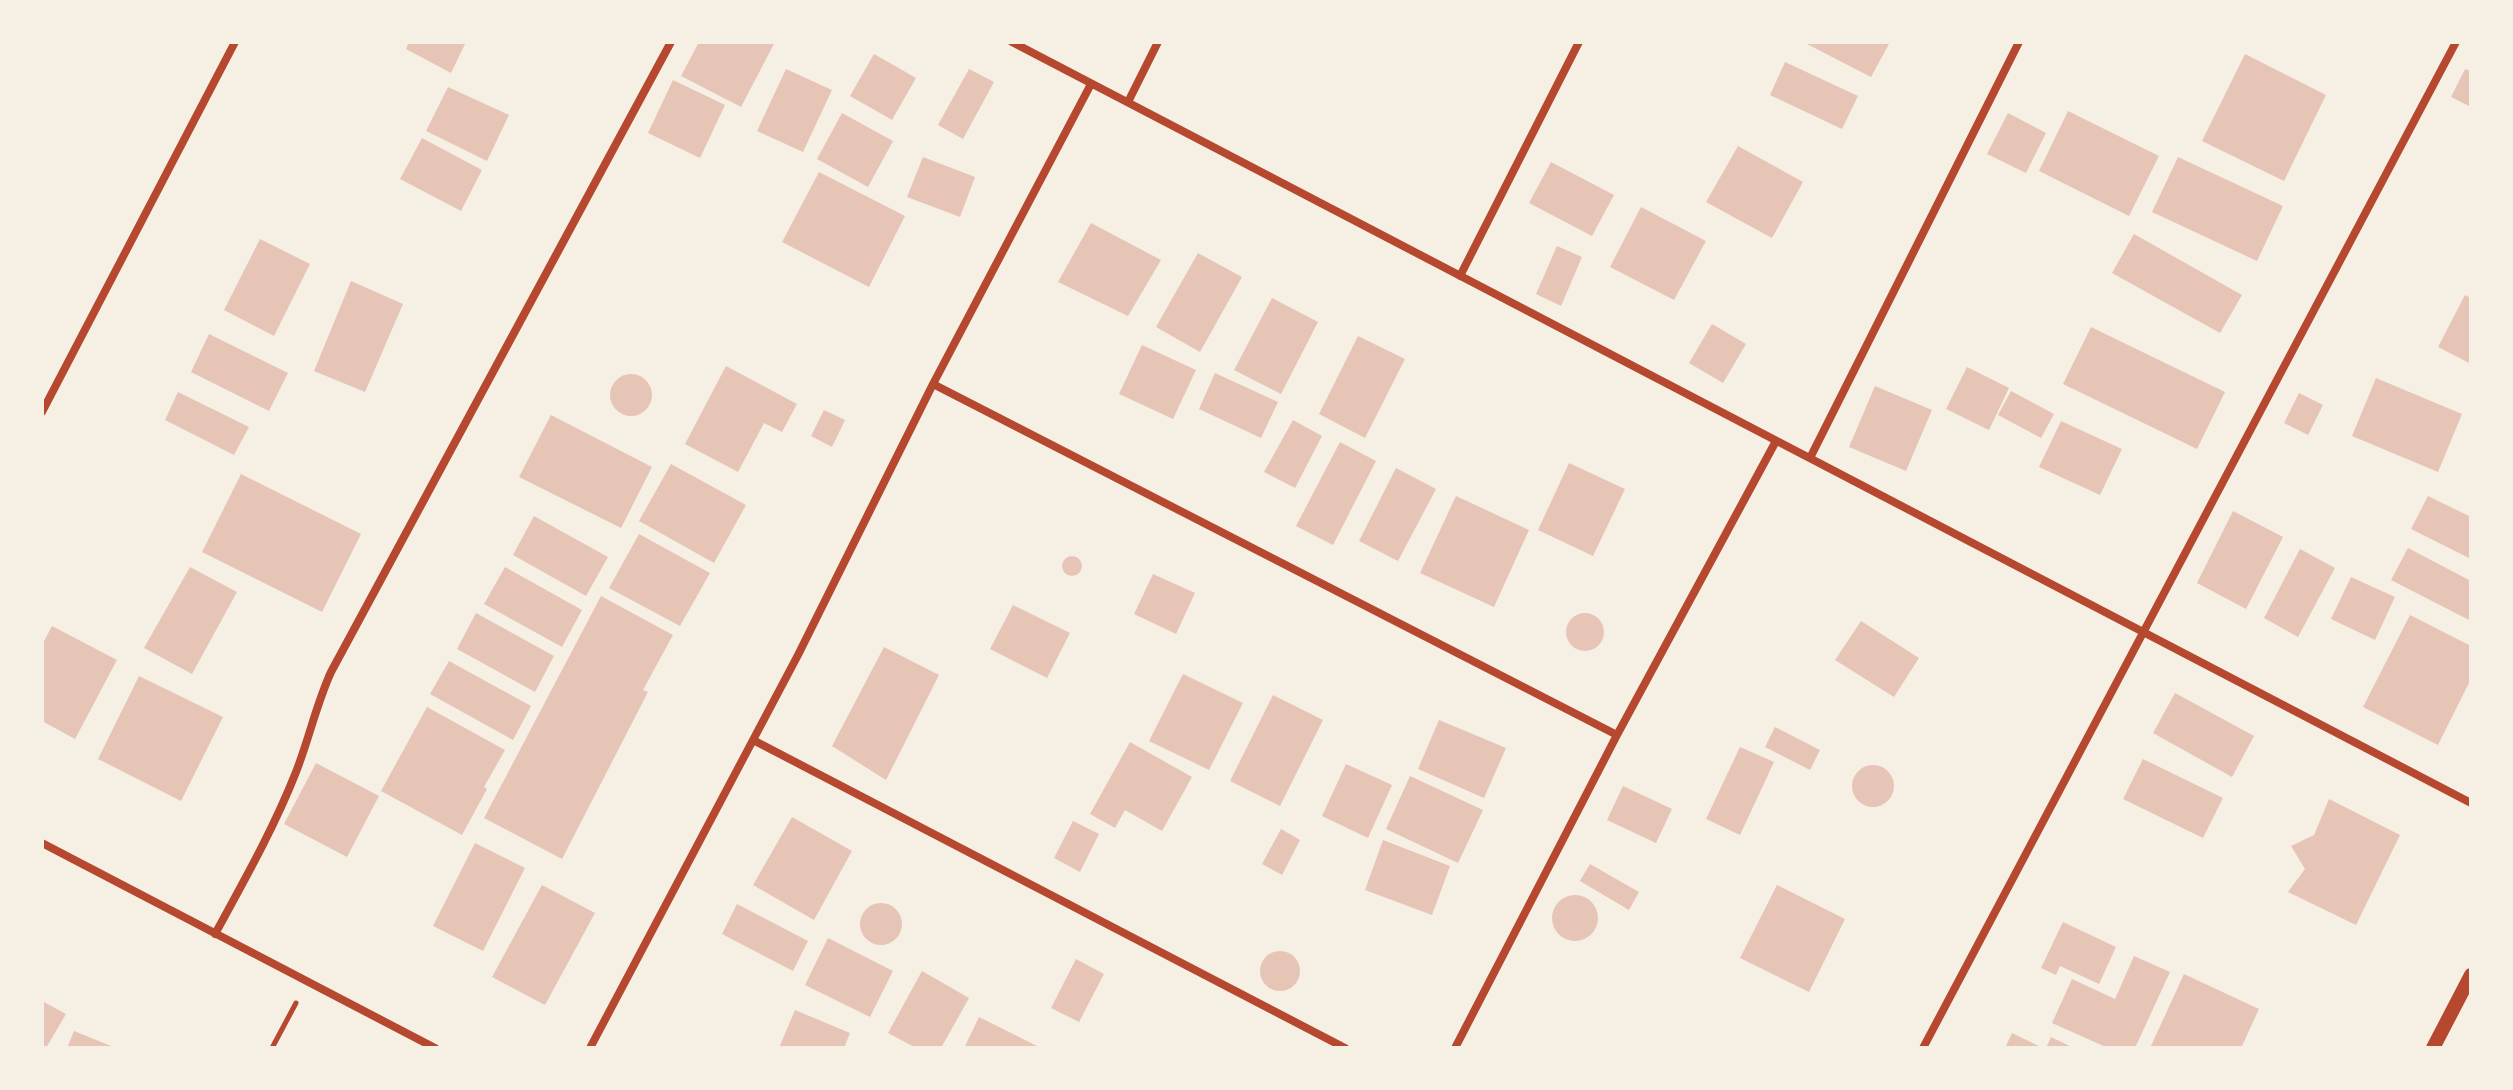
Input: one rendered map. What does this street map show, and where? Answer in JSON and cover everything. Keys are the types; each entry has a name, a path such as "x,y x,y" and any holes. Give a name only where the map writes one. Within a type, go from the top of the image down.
{"street":[{"path":"42,412 235,42"},
{"path":"215,934 280,809 331,672 671,42"},
{"path":"1012,42 2471,803"},
{"path":"1128,102 1158,42"},
{"path":"1460,276 1579,42"},
{"path":"1810,458 2019,42"},
{"path":"1923,1048 2456,42"},
{"path":"590,1048 798,655 933,384 1091,84"},
{"path":"933,384 1617,735"},
{"path":"1455,1048 1617,735 1776,441"},
{"path":"753,740 1345,1048"},
{"path":"42,843 435,1048"},
{"path":"2433,1048 2471,975"}],"path":[{"path":"272,1048 308,981"}],"building":[{"path":"409,42 466,42 451,73 406,49"},
{"path":"699,42 775,42 741,107 681,76"},
{"path":"1803,42 1890,42 1871,77"},
{"path":"874,54 916,78 892,120 850,96"},
{"path":"2245,54 2326,95 2284,181 2202,141"},
{"path":"1785,62 1858,96 1842,129 1770,95"},
{"path":"786,69 832,90 803,152 757,131"},
{"path":"969,69 994,82 963,139 938,125"},
{"path":"2465,69 2471,71 2471,107 2451,97"},
{"path":"673,80 725,105 700,158 648,133"},
{"path":"448,87 509,115 487,161 426,131"},
{"path":"2068,111 2159,156 2129,216 2039,171"},
{"path":"842,113 893,141 868,187 817,159"},
{"path":"2008,113 2046,133 2026,173 1987,154"},
{"path":"422,138 482,170 461,211 400,179"},
{"path":"1738,146 1803,182 1772,238 1706,202"},
{"path":"923,157 975,177 960,217 907,197"},
{"path":"2178,157 2283,206 2257,261 2152,212"},
{"path":"1551,162 1614,195 1592,236 1529,203"},
{"path":"819,172 905,216 869,287 782,242"},
{"path":"1641,207 1706,241 1674,300 1610,267"},
{"path":"1091,223 1161,260 1128,316 1058,282"},
{"path":"2134,234 2242,295 2220,333 2112,273"},
{"path":"260,239 310,264 274,336 224,310"},
{"path":"1557,246 1582,257 1561,306 1536,294"},
{"path":"1198,253 1242,277 1200,352 1156,327"},
{"path":"351,281 403,304 365,392 314,371"},
{"path":"2465,295 2471,298 2471,364 2438,347"},
{"path":"1272,298 1318,322 1281,394 1234,370"},
{"path":"1712,324 1746,344 1723,383 1689,363"},
{"path":"2091,327 2225,392 2197,449 2063,384"},
{"path":"209,334 288,373 269,411 191,372"},
{"path":"1358,336 1405,359 1365,438 1319,414"},
{"path":"1142,345 1196,370 1173,419 1119,394"},
{"path":"726,366 797,404 782,432 764,423 738,472 685,444"},
{"path":"1967,367 2009,388 1989,430 1946,409"},
{"path":"1215,373 1278,402 1261,438 1199,409"},
{"path":"631,374 646,380 652,395 646,410 631,416 616,410 610,395 616,380"},
{"path":"2376,378 2462,414 2438,472 2352,436"},
{"path":"1875,386 1932,410 1906,471 1849,447"},
{"path":"2011,391 2054,414 2041,438 1998,415"},
{"path":"178,392 249,427 234,455 165,420"},
{"path":"2299,393 2323,405 2308,435 2284,423"},
{"path":"824,410 845,420 832,447 811,436"},
{"path":"551,415 652,467 621,528 519,477"},
{"path":"1293,420 1322,436 1295,488 1264,472"},
{"path":"2061,421 2122,449 2100,495 2039,467"},
{"path":"1340,442 1376,461 1333,545 1296,526"},
{"path":"1569,463 1625,489 1593,556 1538,530"},
{"path":"671,464 746,505 714,563 639,521"},
{"path":"1396,468 1436,489 1398,561 1359,541"},
{"path":"241,474 361,534 322,612 202,552"},
{"path":"1456,496 1529,530 1494,607 1420,573"},
{"path":"2428,496 2471,517 2471,559 2411,529"},
{"path":"2233,511 2283,537 2246,609 2197,583"},
{"path":"534,516 608,557 586,596 513,555"},
{"path":"639,534 710,573 680,626 609,588"},
{"path":"2408,548 2471,581 2471,621 2391,580"},
{"path":"2300,549 2335,568 2298,637 2264,618"},
{"path":"1068,556 1076,556 1082,566 1076,576 1068,576 1062,570 1062,562"},
{"path":"190,567 237,592 192,674 144,648"},
{"path":"505,567 582,610 562,647 484,604"},
{"path":"1153,574 1195,593 1176,634 1134,614"},
{"path":"2351,577 2395,597 2375,640 2331,619"},
{"path":"601,596 673,635 643,690 648,692 562,859 484,818"},
{"path":"1013,605 1070,633 1047,678 990,649"},
{"path":"476,613 554,656 535,692 457,649"},
{"path":"1585,613 1598,619 1604,632 1598,645 1585,651 1572,645 1566,632 1572,619"},
{"path":"2410,615 2471,646 2471,679 2438,745 2363,707"},
{"path":"1861,621 1919,658 1894,697 1835,660"},
{"path":"52,626 117,660 75,739 42,721 42,645"},
{"path":"884,647 939,675 886,780 832,746"},
{"path":"449,661 531,706 513,740 430,694"},
{"path":"1183,674 1243,703 1209,770 1149,741"},
{"path":"139,676 223,717 181,801 98,759"},
{"path":"2175,693 2254,736 2232,777 2153,733"},
{"path":"1273,695 1323,720 1280,806 1230,781"},
{"path":"427,707 505,750 462,835 381,791"},
{"path":"1439,720 1506,748 1484,798 1418,769"},
{"path":"1775,727 1820,750 1810,770 1765,747"},
{"path":"1130,742 1192,777 1162,831 1125,810 1115,828 1090,814"},
{"path":"1740,747 1774,762 1740,835 1706,819"},
{"path":"2143,759 2223,798 2203,838 2123,799"},
{"path":"316,763 379,796 347,857 284,824"},
{"path":"1346,764 1392,785 1368,838 1322,816"},
{"path":"1873,765 1888,771 1894,786 1888,801 1873,807 1858,801 1852,786 1858,771"},
{"path":"1410,776 1483,810 1458,863 1386,829"},
{"path":"1623,786 1672,809 1656,843 1607,820"},
{"path":"2329,799 2400,835 2356,925 2288,892 2305,869 2291,846 2314,835"},
{"path":"792,817 852,851 814,920 753,885"},
{"path":"1073,821 1099,834 1080,872 1054,858"},
{"path":"1281,829 1300,840 1282,875 1262,864"},
{"path":"1383,840 1450,866 1432,915 1365,890"},
{"path":"475,843 525,868 483,951 433,926"},
{"path":"1590,864 1639,892 1629,910 1580,881"},
{"path":"542,885 595,913 545,1005 492,977"},
{"path":"1777,885 1845,919 1809,992 1740,958"},
{"path":"1575,895 1592,901 1598,918 1592,935 1575,941 1558,935 1552,918 1558,901"},
{"path":"881,903 896,909 902,924 896,939 881,945 866,939 860,924 866,909"},
{"path":"737,904 808,941 793,971 722,934"},
{"path":"2063,922 2116,947 2099,984 2060,966 2056,975 2041,968"},
{"path":"828,938 893,971 870,1017 805,985"},
{"path":"1280,951 1294,957 1300,971 1294,985 1280,991 1266,985 1260,971 1266,957"},
{"path":"2134,956 2170,972 2135,1048 2108,1048 2052,1023 2072,979 2115,999"},
{"path":"1076,959 1104,974 1079,1022 1051,1008"},
{"path":"922,971 969,998 941,1048 916,1048 888,1033"},
{"path":"2184,974 2259,1009 2241,1048 2150,1048"},
{"path":"42,1001 66,1014 46,1048 42,1048"},
{"path":"795,1010 850,1033 844,1048 779,1048"},
{"path":"979,1017 1041,1048 964,1048"},
{"path":"74,1031 116,1048 67,1048"},
{"path":"2012,1033 2043,1048 2005,1048"},
{"path":"2051,1037 2074,1048 2046,1048"}]}
